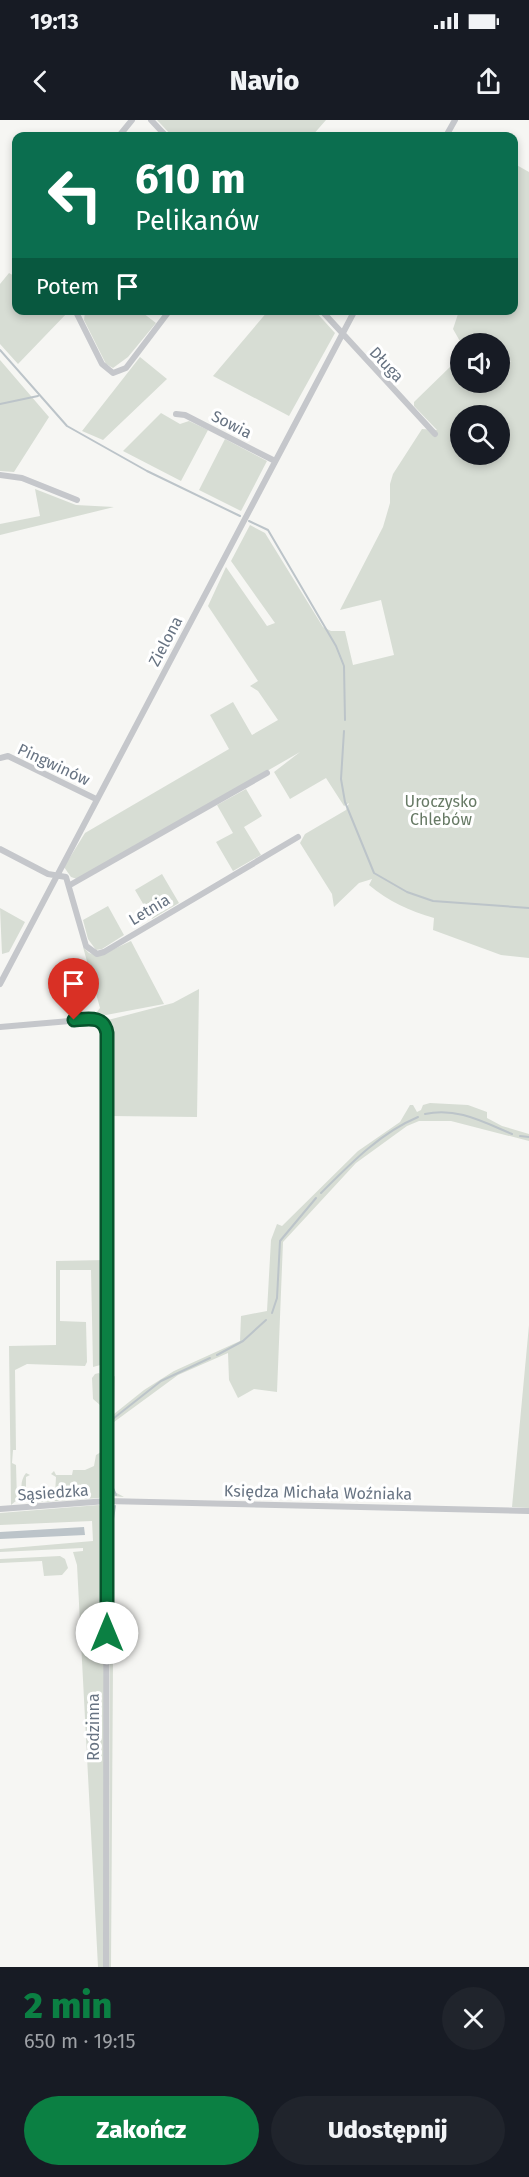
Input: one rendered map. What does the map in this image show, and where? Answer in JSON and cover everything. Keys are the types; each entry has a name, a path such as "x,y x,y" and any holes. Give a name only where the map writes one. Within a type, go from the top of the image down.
{"street":[{"path":"122,132 132,120"},
{"path":"152,120 162,132"},
{"path":"79,315 102,364 113,373 126,368 166,315"},
{"name":"Długa","path":"325,315 435,434"},
{"name":"Zielona","path":"0,984 352,315"},
{"name":"Sowia","path":"176,414 185,415 275,461"},
{"path":"0,475 22,478 77,500"},
{"name":"Pingwinów","path":"0,758 8,756 96,798"},
{"path":"0,849 48,874 66,877 70,885 267,773"},
{"name":"Letnia","path":"70,885 86,946 94,954 100,954 298,837"},
{"name":"Rodzinna","path":"0,1027 90,1019 102,1021 107,1030 106,1967"},
{"name":"Sąsiedzka","path":"0,1509 107,1501"},
{"name":"Księdza Michała Woźniaka","path":"107,1501 529,1511"}],"green space":[{"path":"157,120 326,120 316,132 168,132"},
{"name":"Uroczysko Chlebów","path":"518,166 529,172 529,958 501,955 433,930 434,918 408,909 384,896 369,885 372,879 359,883 334,907 332,894 300,843 305,834 346,810 349,803 344,806 326,778 290,799 274,772 300,752 85,876 77,879 71,877 64,867 85,833 229,749 210,715 233,702 252,735 278,720 258,691 250,686 258,681 208,606 226,567 267,626 275,623 231,561 250,525 265,533 323,627 331,631 345,631 353,665 394,655 381,600 340,610 383,527 390,503 390,484 393,474 422,429 437,430 414,406 414,402 450,367 450,393 510,393 510,333 455,333 453,329 458,315 518,315"},
{"path":"9,273 12,275 12,315 65,315 18,364 0,344 0,284"},
{"path":"85,315 146,315 156,323 128,357 113,368 106,364 84,320"},
{"path":"265,315 319,315 335,333 289,416 213,376"},
{"path":"140,357 167,379 103,440 82,431"},
{"path":"0,360 49,417 14,472 0,471"},
{"path":"161,413 180,424 189,421 208,430 181,481 123,451"},
{"path":"225,439 267,461 241,511 199,490"},
{"path":"35,489 76,505 114,507 0,535 0,524 40,516"},
{"path":"246,789 262,816 244,827 261,855 233,871 216,842 233,833 217,805"},
{"path":"162,874 179,903 152,919 135,890"},
{"path":"108,906 124,935 102,949 96,950 88,939 83,920"},
{"path":"0,908 25,922 9,952 2,954"},
{"path":"131,941 164,1004 106,1015 96,1013 100,1008 83,947 89,953 99,956"},
{"path":"199,989 197,1117 110,1116 108,1020 173,1003"},
{"path":"430,1103 468,1105 487,1112 487,1118 502,1126 529,1134 529,1141 451,1121 419,1121 407,1126 356,1163 283,1242 277,1392 254,1389 238,1398 229,1380 228,1353 178,1375 114,1422 113,1491 124,1497 112,1496 110,1482 113,1377 115,1376 114,1414 144,1390 174,1371 240,1341 241,1316 267,1311 271,1240 277,1224 282,1226 358,1151 400,1122 410,1105 413,1105 417,1112 423,1105"},
{"path":"105,1260 104,1364 93,1367 91,1270 60,1270 60,1321 86,1322 87,1362 85,1366 27,1364 15,1370 16,1450 13,1450 12,1463 16,1465 17,1500 11,1505 9,1346 56,1345 56,1261"},
{"path":"529,1325 529,1508 512,1507"},
{"path":"99,1373 103,1377 103,1495 99,1498 29,1503 22,1489 22,1480 26,1473 30,1475 26,1477 26,1494 55,1494 56,1477 51,1474 54,1471 56,1475 72,1475 73,1470 85,1470 94,1466 96,1455 101,1452 100,1405 93,1399 92,1378"},
{"path":"99,1505 104,1508 104,1967 98,1967 77,1565 73,1552 83,1551 83,1548 0,1552 0,1549 93,1541 92,1521 0,1525 0,1513"},
{"path":"116,1505 114,1513 111,1967 109,1967 110,1514 111,1508"},
{"path":"60,1556 65,1559 68,1568 62,1575 44,1576 42,1561 0,1563 0,1559"}],"shaded area":[{"path":"84,1527 85,1535 0,1539 0,1532"}],"waterway":[{"path":"0,350 67,426 147,471 240,516"},
{"path":"0,404 38,396"},
{"path":"249,521 268,530 336,646 344,666 345,720"},
{"path":"344,731 341,779 345,802 374,873 407,892 433,901 529,908"},
{"path":"425,1114 437,1112 459,1114 512,1134"},
{"path":"321,1193 378,1140 418,1117"},
{"path":"520,1136 529,1137"},
{"path":"272,1313 277,1298 280,1241 316,1198"},
{"path":"217,1355 243,1341 266,1320"},
{"path":"114,1418 161,1381 210,1358"},
{"path":"113,1418 112,1486 116,1495"},
{"path":"112,1590 112,1525 115,1506"}],"route":[{"path":"74,1020 98,1019 104,1024 107,1033 109,1430 107,1633"}]}
